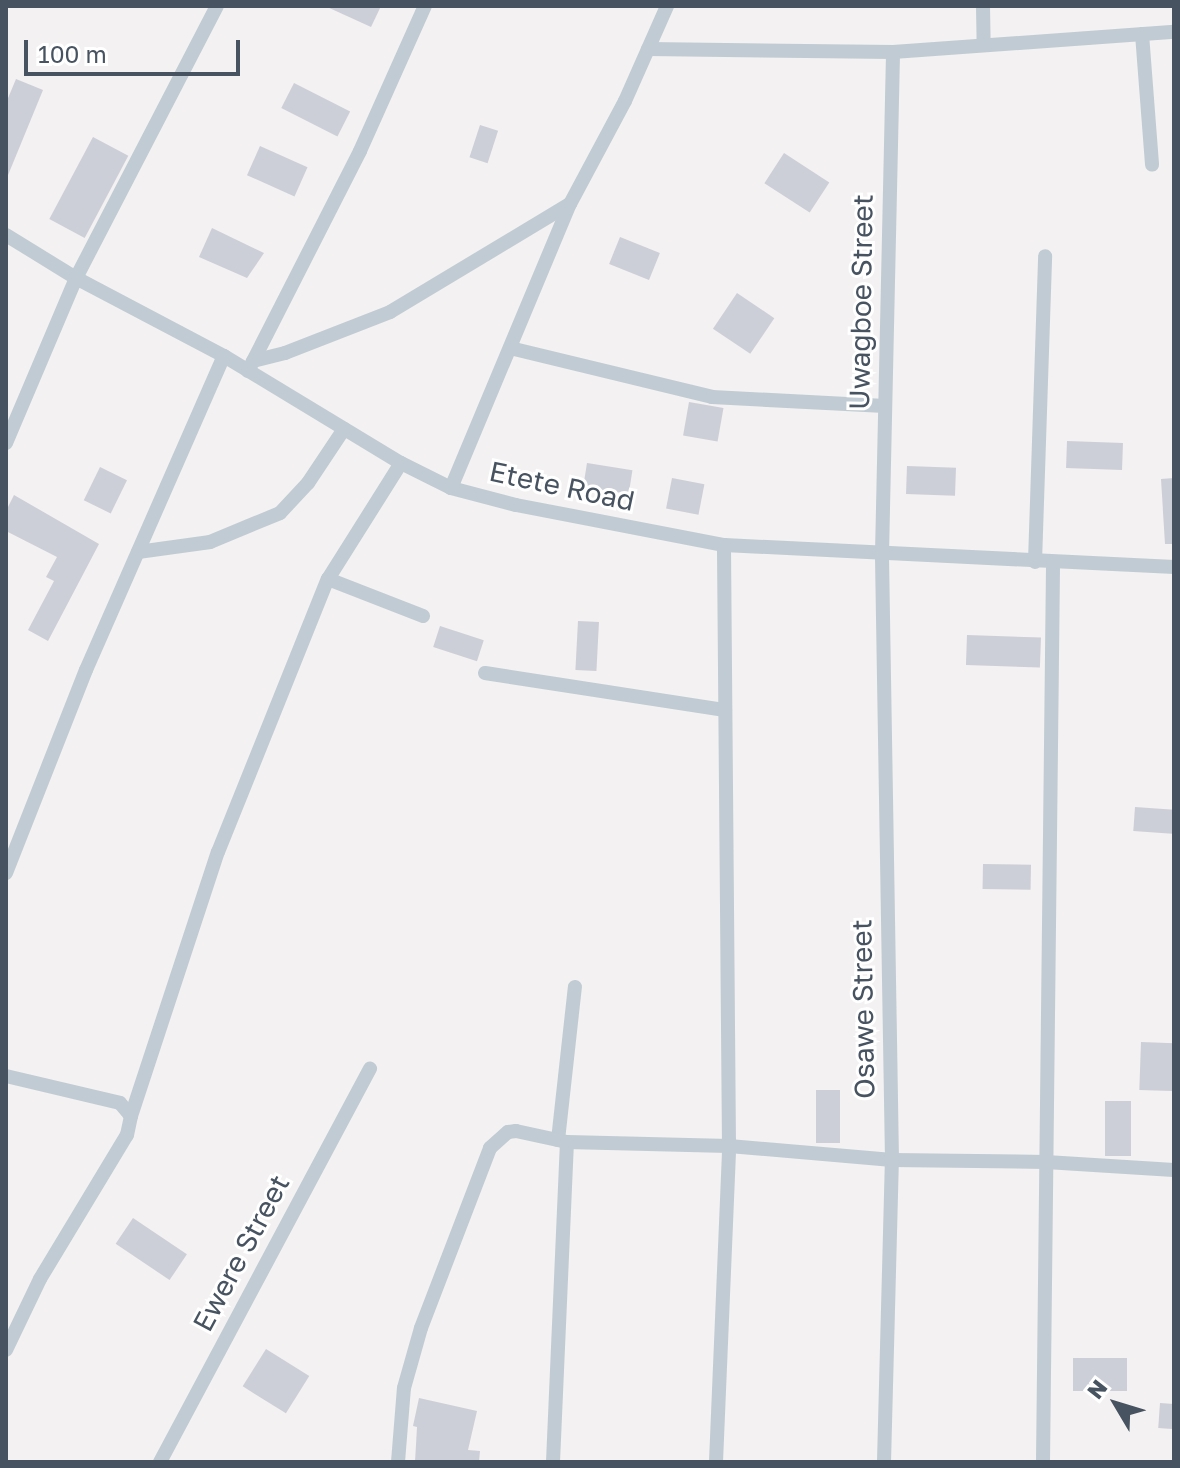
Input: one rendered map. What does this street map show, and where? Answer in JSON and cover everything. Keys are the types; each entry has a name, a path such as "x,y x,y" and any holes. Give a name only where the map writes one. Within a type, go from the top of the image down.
{"street":[{"path":"6,443 76,278 217,6"},
{"path":"250,366 360,151 425,6"},
{"path":"451,488 570,204 667,6"},
{"path":"983,6 984,45"},
{"path":"648,49 893,52 1174,32"},
{"path":"1142,34 1152,165"},
{"name":"Uwagboe Street","path":"882,554 893,52"},
{"path":"250,366 390,312 570,204"},
{"name":"Etete Road","path":"6,235 76,278 224,356 250,366 344,429 451,488 516,505 724,545 1174,567"},
{"path":"1035,562 1045,256"},
{"path":"510,348 712,397 885,406"},
{"path":"6,873 38,785 224,356"},
{"path":"138,552 210,542 280,513 308,483 344,429"},
{"path":"6,1350 40,1279 127,1135 218,852 328,579 401,463"},
{"path":"716,1462 729,1146 724,545"},
{"name":"Osawe Street","path":"882,554 892,1160 884,1462"},
{"path":"1043,1462 1053,563"},
{"path":"328,579 423,616"},
{"path":"485,673 725,710"},
{"path":"553,1462 562,1141 575,987"},
{"name":"Ewere Street","path":"160,1462 370,1069"},
{"path":"6,1076 120,1103 128,1108 131,1116"},
{"path":"398,1462 404,1388 421,1328 490,1148 501,1136 516,1131 562,1141 729,1146 892,1160 1046,1162 1174,1170"}],"building":[{"path":"325,6 381,6 371,27"},
{"path":"16,79 43,90 6,180 6,103"},
{"path":"294,83 350,112 337,137 281,108"},
{"path":"480,125 498,131 488,163 469,157"},
{"path":"93,137 128,156 85,238 49,219"},
{"path":"260,146 308,167 294,196 247,175"},
{"path":"784,153 829,182 810,213 764,183"},
{"path":"212,228 264,253 247,278 199,257"},
{"path":"620,237 660,253 649,280 609,264"},
{"path":"737,293 774,318 750,354 713,329"},
{"path":"689,402 723,408 718,442 683,435"},
{"path":"1067,441 1123,443 1122,470 1066,468"},
{"path":"587,463 632,470 629,494 583,487"},
{"path":"907,466 956,468 955,496 906,494"},
{"path":"100,467 127,480 111,513 84,500"},
{"path":"672,478 704,484 698,515 666,508"},
{"path":"1174,478 1174,544 1165,544 1161,479"},
{"path":"14,495 99,544 48,641 28,630 54,581 46,577 57,557 6,531 6,511"},
{"path":"578,621 599,622 596,671 575,670"},
{"path":"440,626 484,640 477,661 433,647"},
{"path":"967,635 1041,638 1040,668 966,665"},
{"path":"1135,807 1174,810 1172,834 1133,831"},
{"path":"983,864 1031,865 1031,890 983,889"},
{"path":"1141,1042 1174,1043 1172,1091 1139,1090"},
{"path":"816,1090 840,1090 840,1143 816,1143"},
{"path":"1105,1101 1131,1101 1131,1156 1105,1156"},
{"path":"133,1218 187,1254 170,1280 116,1244"},
{"path":"266,1349 309,1376 286,1413 243,1386"},
{"path":"1073,1358 1127,1358 1127,1391 1073,1391"},
{"path":"419,1398 477,1411 468,1450 480,1451 479,1462 415,1462 417,1427 413,1426"},
{"path":"1160,1403 1174,1404 1172,1429 1158,1428"}]}
